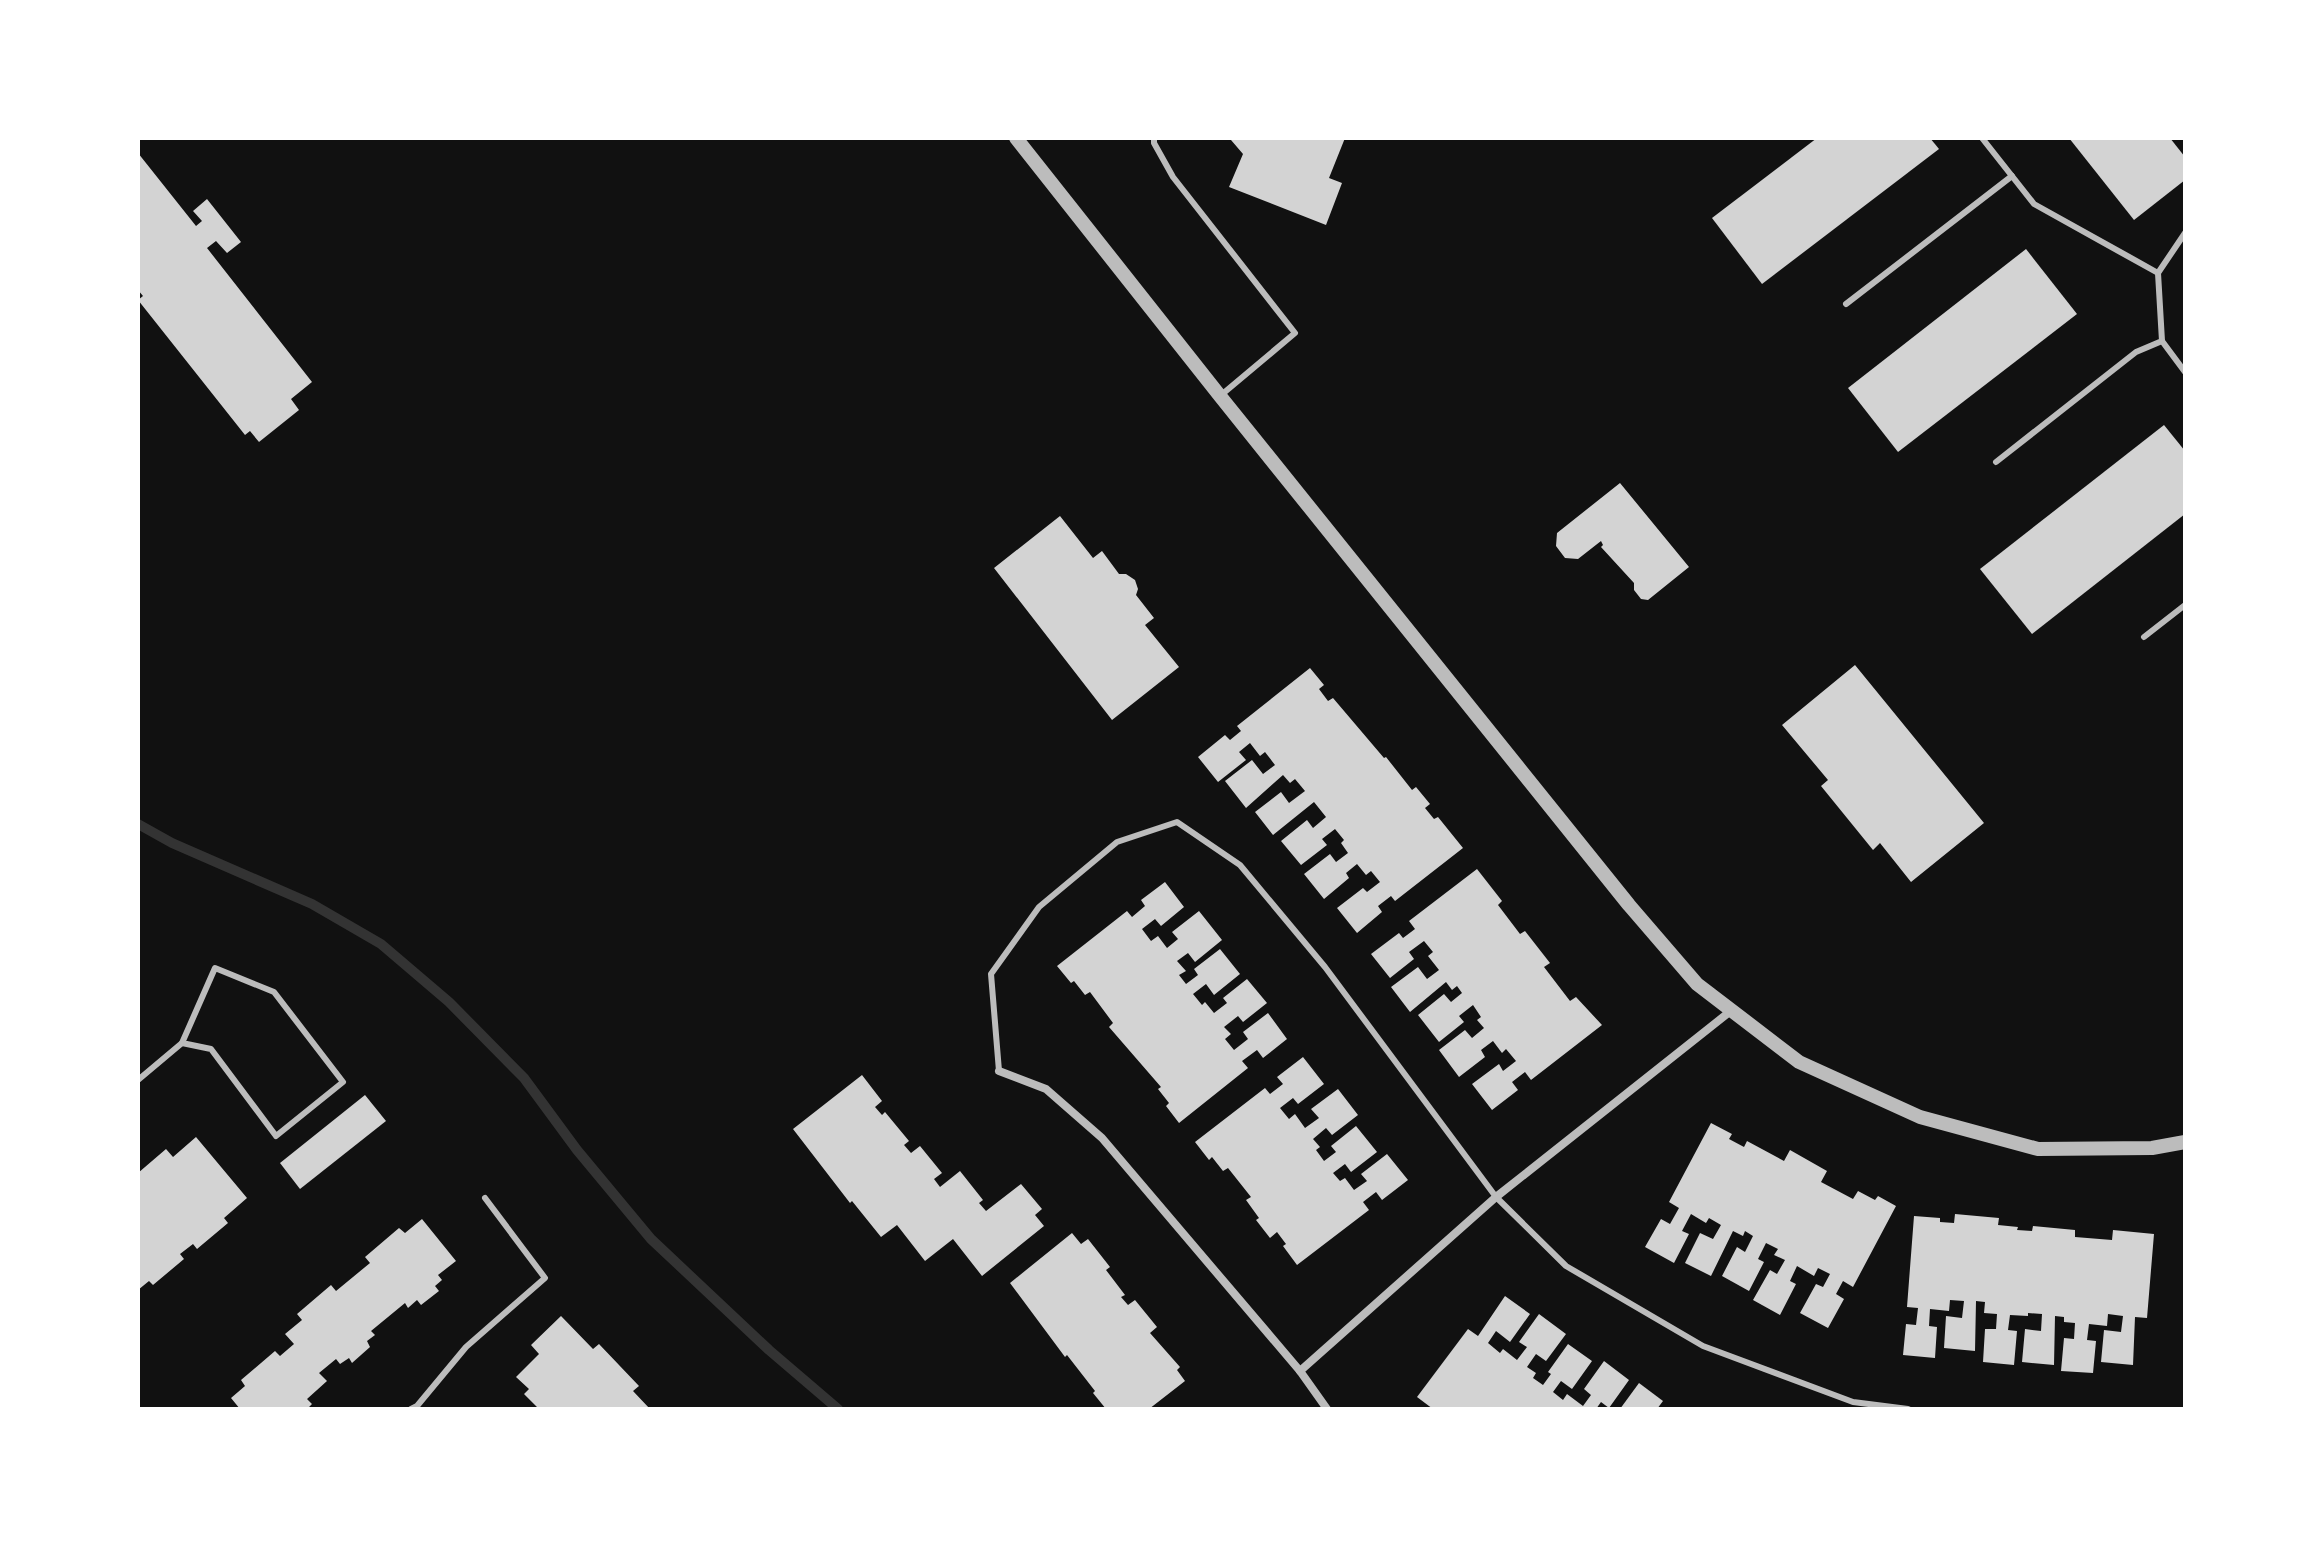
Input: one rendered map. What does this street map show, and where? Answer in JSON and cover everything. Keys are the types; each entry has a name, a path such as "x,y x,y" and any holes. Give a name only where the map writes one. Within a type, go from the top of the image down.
{"street":[{"path":"1016,138 1629,905 1697,984 1799,1062 1920,1117 2038,1149 2152,1148 2185,1142"},
{"path":"1300,1371 1496,1197 1732,1010"},
{"path":"999,1071 1046,1089 1102,1138 1300,1371 1327,1409"}],"lane":[{"path":"1154,138 1173,177 1295,333 1220,396"},
{"path":"1982,138 2034,204 2158,273"},
{"path":"1846,304 2012,176"},
{"path":"2185,233 2158,273 2162,341 2185,372"},
{"path":"1996,462 2136,352 2162,341"},
{"path":"2144,637 2185,605"},
{"path":"999,1071 991,974 1039,907 1117,842 1177,822 1240,865 1325,967 1496,1197 1566,1266 1703,1346 1853,1402 1908,1409"},
{"path":"138,1080 182,1043 215,968 274,992 343,1082 276,1136 211,1049 182,1043"},
{"path":"414,1408 466,1347 545,1278 485,1198"},
{"path":"414,1408 427,1409"}],"building":[{"path":"1345,138 1329,178 1342,183 1326,225 1229,187 1243,154 1231,140"},
{"path":"1817,138 1930,138 1939,149 1762,284 1712,218"},
{"path":"2069,138 2170,138 2185,157 2185,180 2134,220"},
{"path":"138,153 196,226 202,221 193,211 207,199 241,242 227,253 216,241 207,248 312,382 291,399 299,410 259,442 250,431 245,435 138,300 143,296 138,290"},
{"path":"2026,249 2077,314 1898,452 1848,388"},
{"path":"2164,425 2185,451 2185,514 2032,634 1980,569"},
{"path":"1620,483 1689,567 1648,600 1641,599 1634,590 1634,583 1601,547 1601,541 1578,559 1565,558 1556,546 1557,533"},
{"path":"1060,516 1093,558 1102,551 1119,574 1126,574 1135,580 1136,595 1154,618 1145,625 1179,667 1112,720 994,568"},
{"path":"1855,665 1984,823 1911,882 1880,843 1873,850 1821,786 1828,780 1782,725"},
{"path":"1310,668 1324,685 1319,689 1328,701 1333,698 1412,790 1416,787 1430,804 1425,808 1434,819 1438,817 1463,848 1395,901 1391,896 1378,906 1382,912 1357,933 1337,908 1363,888 1367,892 1380,882 1371,871 1366,875 1357,864 1346,873 1349,878 1324,899 1304,874 1330,854 1336,862 1348,853 1341,843 1344,840 1335,829 1322,839 1327,845 1301,865 1281,841 1307,820 1313,828 1326,817 1314,802 1273,835 1255,812 1281,792 1289,803 1305,791 1295,779 1290,783 1283,775 1246,808 1225,781 1252,760 1263,774 1275,765 1265,752 1260,756 1250,743 1239,752 1246,760 1218,782 1198,757 1225,735 1230,740 1241,731 1237,726"},
{"path":"1477,869 1502,901 1498,905 1520,934 1525,931 1550,963 1544,967 1570,1001 1576,997 1602,1025 1531,1080 1525,1072 1512,1082 1518,1090 1492,1110 1472,1084 1499,1064 1503,1071 1516,1061 1506,1049 1502,1053 1493,1041 1481,1050 1485,1057 1459,1077 1439,1050 1465,1030 1472,1038 1484,1028 1477,1020 1481,1017 1473,1005 1459,1016 1464,1022 1439,1042 1418,1015 1444,994 1451,1002 1462,993 1457,986 1452,990 1446,982 1410,1012 1391,987 1418,967 1427,979 1439,970 1428,956 1433,952 1424,941 1409,952 1414,959 1390,978 1371,954 1399,933 1403,938 1415,929 1409,921"},
{"path":"1165,882 1184,907 1161,926 1155,919 1142,929 1151,941 1158,936 1167,948 1178,939 1172,932 1199,911 1222,940 1195,962 1188,953 1177,961 1186,971 1179,975 1186,984 1198,975 1194,969 1220,949 1240,974 1214,995 1206,984 1193,994 1202,1005 1205,1002 1214,1013 1227,1003 1223,998 1247,979 1267,1003 1243,1022 1238,1016 1224,1027 1231,1034 1225,1039 1234,1050 1248,1039 1243,1032 1268,1013 1287,1039 1263,1058 1257,1050 1242,1061 1248,1068 1179,1123 1166,1106 1169,1103 1158,1089 1161,1087 1109,1027 1113,1023 1090,992 1085,995 1057,966 1127,911 1132,917 1145,906 1141,900"},
{"path":"1303,1057 1324,1084 1298,1104 1293,1098 1280,1108 1289,1119 1295,1114 1305,1128 1319,1118 1311,1109 1338,1089 1358,1115 1332,1135 1326,1128 1313,1139 1320,1147 1316,1150 1324,1161 1336,1152 1331,1146 1356,1126 1377,1152 1351,1172 1345,1164 1333,1173 1340,1181 1345,1178 1354,1190 1367,1181 1361,1174 1387,1154 1408,1180 1382,1200 1376,1192 1363,1202 1369,1210 1297,1265 1277,1232 1270,1238 1256,1220 1259,1218 1246,1200 1251,1197 1228,1168 1223,1171 1212,1157 1209,1160 1195,1142 1265,1088 1270,1094 1283,1084 1277,1077"},
{"path":"862,1075 882,1101 875,1107 882,1115 885,1112 909,1141 904,1145 911,1153 920,1146 942,1173 934,1179 940,1187 960,1171 983,1200 979,1203 986,1211 1021,1184 1042,1209 1035,1215 1044,1226 982,1276 953,1239 925,1261 897,1225 881,1237 852,1201 850,1203 793,1129"},
{"path":"365,1095 386,1121 300,1189 280,1163"},
{"path":"1711,1123 1732,1134 1729,1139 1744,1147 1747,1141 1784,1161 1790,1150 1827,1171 1821,1182 1853,1199 1858,1191 1875,1200 1878,1196 1896,1206 1853,1287 1843,1281 1836,1294 1844,1299 1828,1328 1800,1313 1816,1284 1823,1287 1830,1274 1818,1268 1814,1276 1797,1266 1790,1281 1796,1284 1780,1315 1753,1300 1770,1270 1777,1274 1785,1260 1774,1255 1778,1249 1766,1243 1758,1259 1764,1262 1749,1291 1722,1276 1737,1247 1745,1252 1753,1236 1745,1231 1743,1236 1733,1231 1711,1276 1685,1263 1700,1233 1713,1239 1721,1225 1709,1218 1706,1223 1691,1214 1682,1231 1689,1234 1674,1263 1645,1247 1661,1219 1670,1224 1679,1208 1669,1202"},
{"path":"196,1137 247,1198 224,1218 228,1223 197,1249 193,1244 180,1254 184,1259 153,1285 149,1281 138,1290 138,1173 166,1149 173,1157"},
{"path":"1955,1214 1999,1218 1998,1225 2018,1227 2017,1230 2032,1231 2033,1226 2075,1230 2075,1237 2112,1240 2113,1230 2154,1234 2147,1318 2135,1317 2133,1365 2101,1362 2104,1330 2121,1332 2123,1316 2108,1314 2107,1326 2089,1324 2087,1340 2096,1341 2093,1373 2061,1371 2064,1338 2074,1339 2075,1323 2064,1322 2064,1317 2055,1316 2054,1365 2022,1362 2025,1329 2041,1331 2042,1314 2010,1315 2008,1330 2017,1331 2014,1365 1983,1362 1985,1329 1996,1329 1997,1314 1984,1313 1985,1302 1976,1301 1975,1351 1944,1348 1946,1316 1962,1318 1964,1301 1950,1300 1949,1311 1930,1309 1929,1326 1937,1327 1935,1358 1903,1355 1906,1324 1916,1325 1918,1308 1907,1307 1914,1216 1940,1218 1940,1222 1954,1223"},
{"path":"422,1219 456,1261 438,1275 442,1280 435,1286 439,1291 421,1305 417,1300 408,1308 405,1303 371,1331 375,1335 367,1341 370,1347 352,1363 349,1358 340,1364 336,1359 319,1373 327,1381 307,1399 312,1404 307,1409 240,1409 231,1398 245,1386 241,1380 275,1351 280,1356 294,1344 285,1334 302,1320 297,1314 331,1285 336,1291 370,1263 365,1257 399,1228 405,1233"},
{"path":"1072,1233 1081,1244 1088,1239 1110,1267 1106,1270 1125,1295 1121,1297 1128,1305 1135,1300 1157,1327 1150,1333 1180,1367 1177,1370 1185,1381 1149,1409 1106,1409 1010,1283"},
{"path":"1505,1296 1530,1314 1510,1342 1496,1331 1488,1343 1500,1353 1503,1349 1517,1360 1527,1347 1519,1342 1539,1314 1566,1334 1546,1361 1536,1354 1527,1367 1536,1373 1533,1378 1543,1385 1551,1374 1548,1372 1568,1344 1592,1361 1572,1389 1561,1381 1553,1392 1563,1400 1567,1394 1583,1406 1591,1395 1584,1389 1604,1361 1629,1380 1609,1408 1601,1402 1596,1409 1433,1409 1417,1397 1468,1329 1478,1336"},
{"path":"561,1316 593,1349 599,1344 639,1386 633,1391 650,1409 539,1409 524,1394 529,1389 516,1377 539,1354 531,1345"},
{"path":"1639,1383 1663,1401 1657,1409 1620,1409"}],"waterway":[{"path":"138,824 172,843 312,904 381,944 449,1002 524,1078 577,1150 651,1239 769,1350 838,1409"}]}
